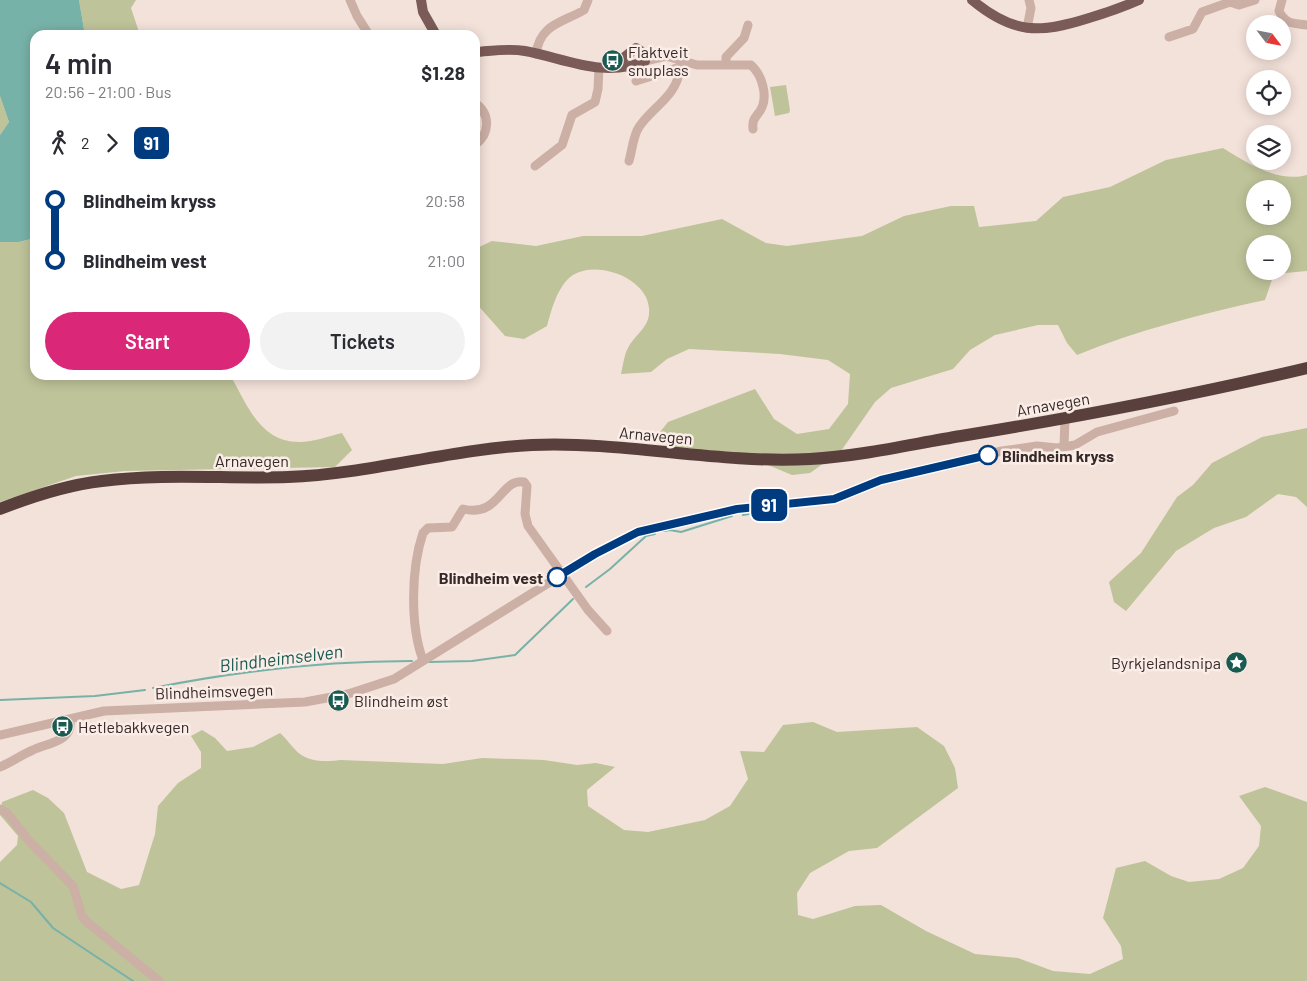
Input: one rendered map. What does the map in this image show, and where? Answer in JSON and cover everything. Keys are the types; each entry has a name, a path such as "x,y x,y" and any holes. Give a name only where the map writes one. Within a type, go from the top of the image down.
{"highway":[{"name":"Arnavegen","path":"0,509 68,487 122,478 315,476 358,471 478,450 534,445 607,447 741,458 811,459 1065,420 1307,368"}],"main road":[{"path":"421,0 423,12 433,30"},
{"path":"972,0 989,14 1003,22 1027,28 1052,28 1069,24 1139,0"},
{"path":"480,52 512,49 568,63 612,67 630,66 645,61 644,51 636,48 612,67"}],"street":[{"path":"350,0 366,30"},
{"path":"536,54 538,43 544,31 559,21 584,10 588,0"},
{"path":"1027,28 1031,8 1029,0"},
{"path":"1169,37 1193,28 1202,12 1230,2 1239,4 1255,0"},
{"path":"1282,0 1279,10 1283,20 1295,25 1307,26"},
{"path":"726,64 726,57 744,38 748,25"},
{"path":"645,61 666,56 681,64 697,66 750,64 758,71 762,82 763,95 760,111 754,119 753,129"},
{"path":"636,80 681,64"},
{"path":"629,162 637,129 667,98 679,76 681,64"},
{"path":"535,166 562,145 572,115 595,102 598,89 599,67"},
{"path":"480,108 483,111 487,125 480,139"},
{"name":"Blindheimsvegen","path":"0,735 114,710 267,704 328,698 367,689 388,682 595,554 638,532 737,509 834,499 881,480 1002,451 1038,446 1057,448 1078,444 1097,432 1174,411"},
{"path":"1064,446 1065,420"},
{"path":"423,660 419,651 413,612 413,594 422,538 428,528 452,527 463,510 476,511 488,508 512,484 524,482 528,490 525,514 528,526 561,575 607,631"},
{"path":"0,767 35,749 60,740 69,729 70,720"},
{"path":"0,809 8,814 30,842 73,886 82,916 87,922 158,981"}],"green space":[{"path":"79,0 136,0 131,8 138,30 84,30"},
{"path":"786,85 789,113 775,116 770,87"},
{"path":"0,96 9,122 0,135"},
{"path":"1223,148 1246,162 1246,170 1263,170 1274,174 1296,177 1307,175 1307,271 1291,272 1291,235 1246,235 1246,280 1272,280 1265,300 1170,323 1077,355 1067,343 1058,325 1038,325 995,335 970,350 953,369 891,388 875,402 841,451 810,473 792,475 761,462 684,451 667,445 660,432 668,422 755,389 774,419 797,434 829,429 848,404 850,374 828,360 780,354 689,349 667,359 651,372 621,374 631,343 648,320 649,308 646,297 638,287 616,273 602,270 589,270 577,273 567,280 557,296 547,326 524,339 505,336 480,308 480,247 492,241 536,246 583,236 642,236 722,219 766,243 787,246 862,236 904,216 951,206 974,206 979,227 1036,221 1063,197 1110,187 1166,160"},
{"path":"30,239 30,380 233,380 256,420 275,436 286,441 305,442 342,433 352,450 335,467 125,471 76,476 0,502 0,242 19,242"},
{"path":"1307,428 1307,507 1296,497 1278,494 1246,517 1214,528 1176,551 1126,611 1114,602 1109,582 1141,553 1177,497 1193,485 1212,463 1262,437"},
{"path":"813,722 837,732 917,727 944,746 955,768 958,788 877,848 849,851 810,873 797,893 798,915 813,919 855,906 881,905 926,931 975,954 1018,958 1053,971 1090,974 1123,959 1121,946 1103,918 1116,868 1145,861 1171,876 1189,882 1219,879 1243,868 1259,846 1261,826 1239,796 1265,787 1307,802 1307,981 0,981 0,862 17,845 18,836 0,815 2,802 33,790 48,798 64,813 87,872 121,889 139,885 155,834 158,806 178,783 201,768 201,752 191,736 202,730 215,738 227,751 253,747 280,733 304,757 319,761 340,760 443,764 482,758 544,760 577,765 596,763 615,767 587,790 588,806 624,830 648,832 705,820 730,806 748,779 740,751 764,752 783,725"}],"water":[{"path":"0,0 79,0 84,30 30,30 30,239 19,242 0,242 0,135 9,122 0,96"}],"waterway":[{"name":"Blindheimselven","path":"743,515 779,509"},
{"name":"Blindheimselven","path":"664,531 681,532 732,516"},
{"name":"Blindheimselven","path":"586,587 610,569 646,536 655,534"},
{"name":"Blindheimselven","path":"429,662 472,661 515,655 573,599"},
{"name":"Blindheimselven","path":"153,688 282,668 380,661 412,661"},
{"name":"Blindheimselven","path":"0,700 95,696 145,690"},
{"path":"0,883 31,902 53,928 133,981"}],"bus line":[{"name":"91","path":"557,577 595,554 638,532 737,509 840,498 881,480 988,455"}],"place":[{"name":"Flaktveit snuplass","path":"612,60"},
{"name":"Blindheim kryss","path":"988,455"},
{"name":"Blindheim vest","path":"557,577"},
{"name":"Byrkjelandsnipa","path":"1237,662"},
{"name":"Blindheim øst","path":"338,700"},
{"name":"Hetlebakkvegen","path":"62,726"}]}
